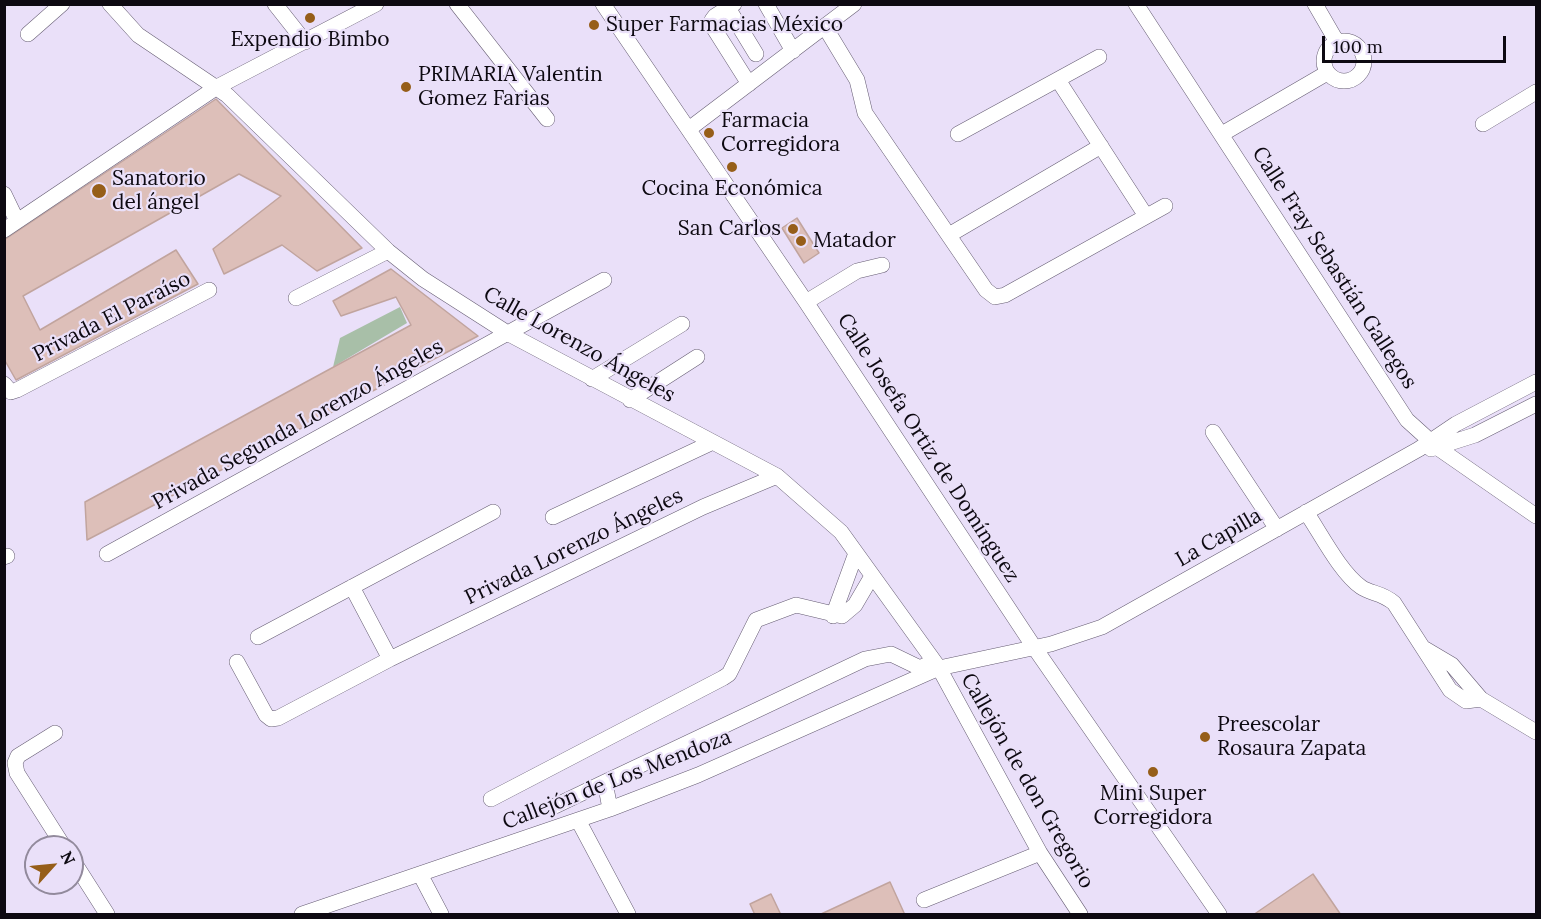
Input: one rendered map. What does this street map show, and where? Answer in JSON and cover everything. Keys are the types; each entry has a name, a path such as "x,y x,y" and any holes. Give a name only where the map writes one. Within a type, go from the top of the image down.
{"street":[{"path":"28,34 62,4"},
{"name":"Calle Lorenzo Ángeles","path":"110,4 138,35 217,87 388,251 423,279 509,334 777,476 841,532 936,664"},
{"path":"274,4 304,42"},
{"path":"4,194 11,225 217,87 376,4"},
{"path":"457,4 547,119"},
{"name":"Calle Josefa Ortiz de Domínguez","path":"603,4 806,302 1034,647 1219,915"},
{"path":"766,4 793,51"},
{"path":"689,129 854,4"},
{"name":"Calle Fray Sebastián Gallegos","path":"1136,4 1407,420 1429,446 1536,516"},
{"path":"1315,4 1337,42"},
{"path":"749,84 713,27 712,20 715,16 731,6 756,54"},
{"path":"825,27 857,80 865,112 986,290 995,297 1005,295 1165,206"},
{"path":"1347,41 1356,44 1365,57 1365,66 1361,73 1347,82 1339,81 1327,73 1324,59 1326,52 1337,42 1347,41"},
{"path":"958,134 1099,57"},
{"path":"1222,134 1327,73"},
{"path":"1058,80 1146,216"},
{"path":"1484,124 1536,92"},
{"path":"949,235 1101,146"},
{"path":"296,298 388,251"},
{"path":"806,302 858,271 882,265"},
{"name":"Privada Segunda Lorenzo Ángeles","path":"107,554 604,280"},
{"name":"Privada El Paraíso","path":"4,384 11,392 17,390 209,290"},
{"path":"592,380 682,324"},
{"path":"630,400 697,357"},
{"path":"1429,446 1456,424 1536,382"},
{"path":"1429,446 1475,435 1536,404"},
{"path":"1213,432 1277,529"},
{"path":"554,517 714,442"},
{"name":"La Capilla","path":"1034,647 1102,627 1306,512 1429,446"},
{"name":"Privada Lorenzo Ángeles","path":"237,662 271,719 390,658 703,507 777,476"},
{"path":"258,637 493,512"},
{"path":"1306,512 1349,575 1362,588 1382,593 1394,603 1450,690 1466,701 1481,699 1536,732"},
{"path":"832,616 856,553"},
{"path":"491,799 729,674 756,620 796,605 832,616 847,613 872,576"},
{"path":"352,588 390,658"},
{"path":"555,806 865,659 891,654 920,668 1034,647"},
{"name":"Callejón de Los Mendoza","path":"302,915 610,809 698,775 936,664"},
{"name":"Callejón de don Gregorio","path":"936,664 1074,913"},
{"path":"56,733 18,756 15,763 17,773 56,835"},
{"path":"605,782 610,809"},
{"path":"578,820 628,915"},
{"path":"924,900 1040,853"},
{"path":"420,874 441,915"},
{"path":"84,878 107,915"}],"green space":[{"path":"400,307 407,323 333,367 340,338"}],"building":[{"path":"216,99 362,248 317,271 282,245 224,274 213,249 281,196 239,174 23,296 40,330 176,250 198,284 16,380 4,359 4,240"},
{"path":"797,218 819,253 804,263 782,228"},
{"path":"391,269 478,336 87,540 85,502 411,325 396,297 341,316 333,301"},
{"path":"1313,874 1341,915 1253,915"},
{"path":"890,882 905,915 819,915"},
{"path":"771,894 781,915 755,915 750,904"}],"place":[{"name":"Expendio Bimbo","path":"310,18"},
{"name":"Super Farmacias México","path":"594,25"},
{"name":"PRIMARIA Valentin Gomez Farias","path":"406,87"},
{"name":"Farmacia Corregidora","path":"709,133"},
{"name":"Cocina Económica","path":"732,167"},
{"name":"Sanatorio del ángel","path":"99,191"},
{"name":"San Carlos","path":"793,229"},
{"name":"Matador","path":"801,241"},
{"name":"Preescolar Rosaura Zapata","path":"1205,737"},
{"name":"Mini Super Corregidora","path":"1153,772"}]}
